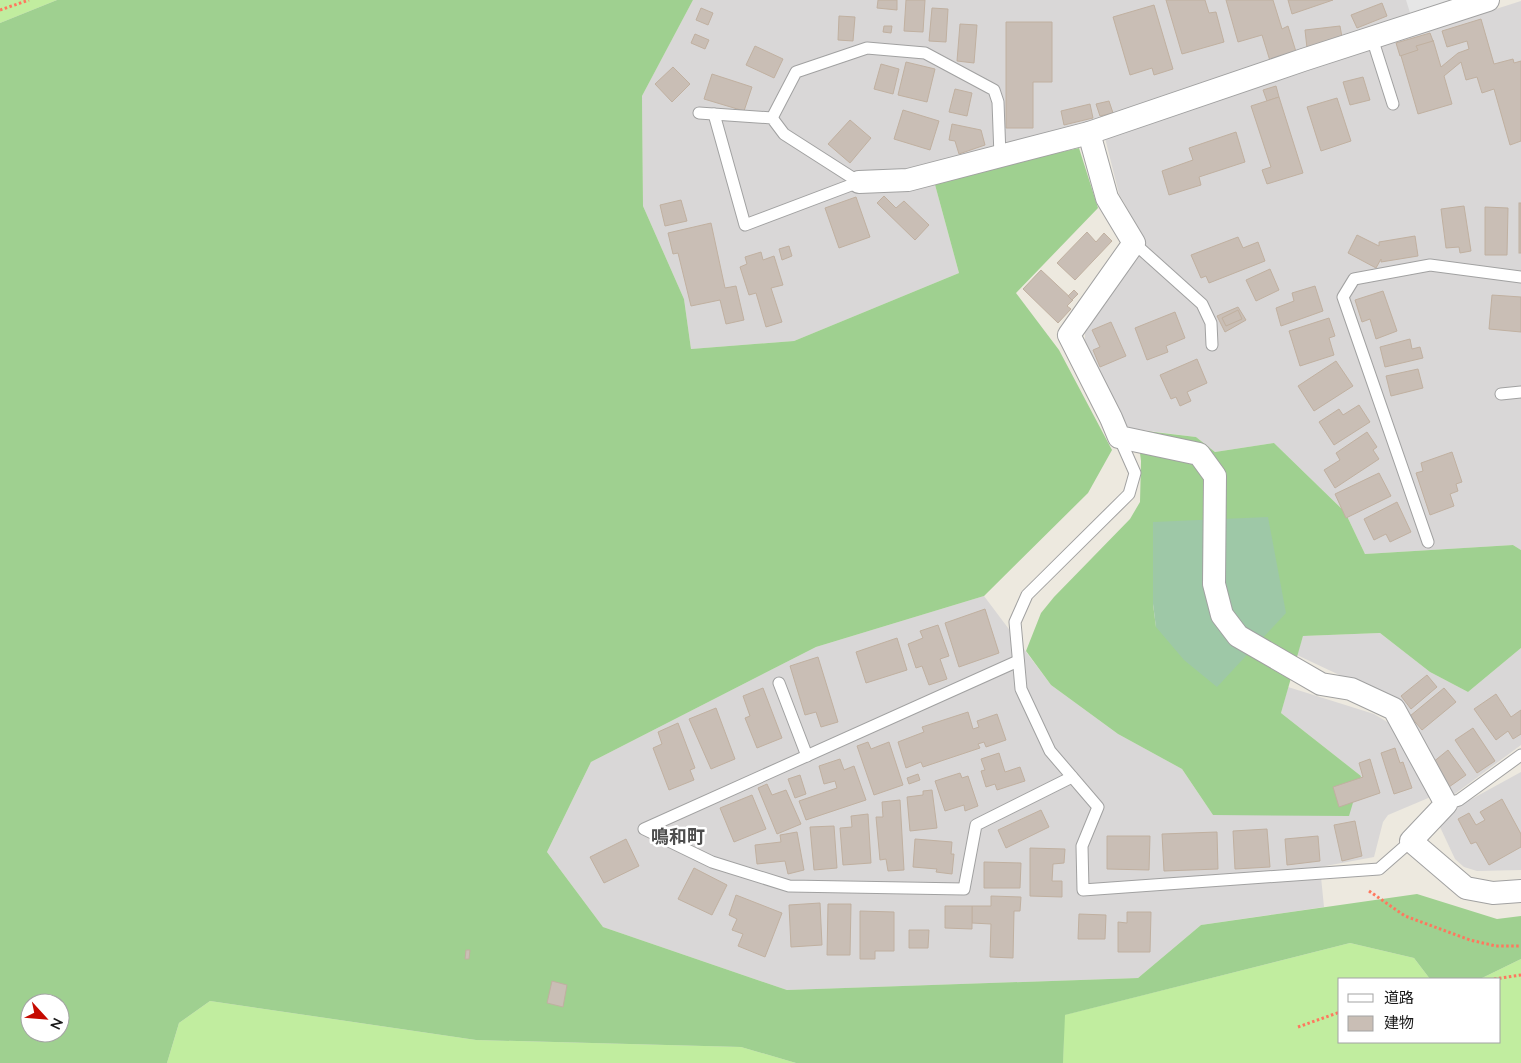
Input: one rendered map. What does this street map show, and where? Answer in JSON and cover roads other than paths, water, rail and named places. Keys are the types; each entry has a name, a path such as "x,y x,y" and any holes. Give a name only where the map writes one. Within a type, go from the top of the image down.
{"street":[{"path":"859,182 908,180 1089,133 1488,0"},
{"path":"1089,133 1107,198 1134,243 1070,335 1112,418 1119,437 1199,454 1215,476 1214,584 1222,616 1238,636 1321,684 1351,688 1394,710 1446,804 1411,841 1466,888 1493,893 1521,891"}],"lane":[{"path":"1372,38 1393,104"},
{"path":"772,118 796,72 867,48 925,53 994,90 998,102 1000,156"},
{"path":"699,113 772,118 784,134 859,182"},
{"path":"714,114 746,225 859,182"},
{"path":"1134,243 1202,304 1211,323 1212,345"},
{"path":"1428,542 1343,297 1354,279 1430,265 1521,277"},
{"path":"1501,394 1521,392"},
{"path":"1119,437 1134,473 1129,494 1027,595 1015,622 1021,689 1050,751 1098,807 1082,846 1083,890 1379,869 1411,841"},
{"path":"1018,661 644,829 712,862 789,886 964,889 976,825 1072,777"},
{"path":"779,683 807,756"},
{"path":"1446,804 1459,800 1521,755"}],"district":[{"name":"鳴和町","path":"678,837"}]}
